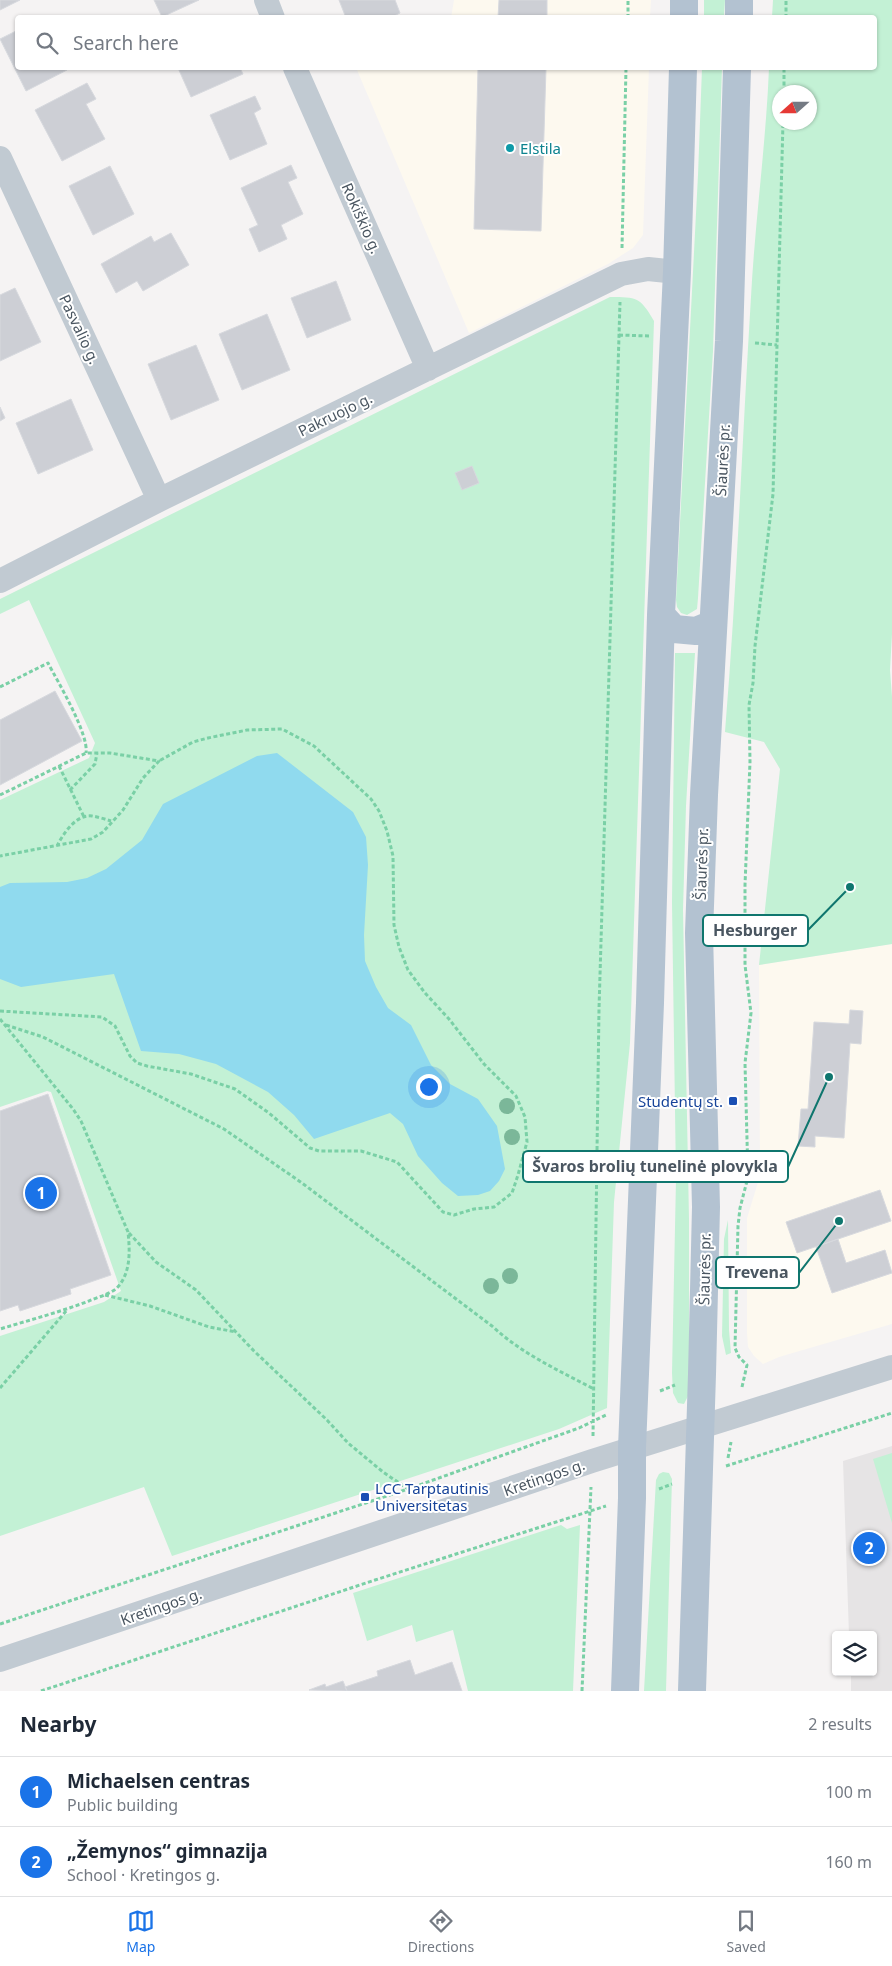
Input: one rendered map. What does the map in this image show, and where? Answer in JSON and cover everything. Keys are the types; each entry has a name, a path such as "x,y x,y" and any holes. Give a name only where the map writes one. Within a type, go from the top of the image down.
{"main road":[{"path":"684,0 684,15"},
{"path":"739,0 739,15"},
{"path":"625,1691 632,1448 652,947 661,614 677,272 682,70"},
{"name":"Šiaurės pr.","path":"692,1691 706,1207 699,933 704,795 729,341 737,70"},
{"path":"661,614 674,630 696,631 713,624"}],"street":[{"path":"266,0 273,15"},
{"name":"Rokiškio g.","path":"296,70 428,369"},
{"name":"Pasvalio g.","path":"0,158 159,500"},
{"name":"Pakruojo g.","path":"0,581 159,500 621,274 648,269 677,272"},
{"name":"Kretingos g.","path":"0,1660 592,1461 892,1367"}],"path":[{"path":"628,0 628,15"},
{"path":"786,0 786,15"},
{"path":"592,1461 599,1009 626,70"},
{"path":"784,70 784,85"},
{"path":"783,130 773,494 749,705 750,762 745,885 745,965 751,1012 745,1063 748,1177 740,1208 738,1226 735,1348 739,1357 747,1365 727,1465 892,1413"},
{"path":"0,687 48,663 75,716 87,746 86,753"},
{"path":"0,856 91,839 103,832 123,810 143,778 159,761 192,742 247,730 282,729 314,746 371,799 379,811 387,831 393,856 394,925 399,947 408,970 425,994 449,1020 484,1064 516,1096 525,1117 527,1142 518,1176 512,1193 494,1207 474,1209 454,1215 443,1212 396,1162 361,1151 319,1151 310,1148 269,1113 235,1089 191,1074 137,1063 130,1056 115,1026 102,1017 0,1011"},
{"path":"70,790 95,764 97,752"},
{"path":"0,796 86,753 110,753 159,761"},
{"path":"58,766 84,817"},
{"path":"57,846 62,835 70,826 84,817 90,815 112,821"},
{"path":"0,1019 81,1121 128,1232 156,1262 196,1290 348,1443 383,1472 408,1489"},
{"path":"6,1025 43,1037 224,1129 302,1182 492,1326 510,1343 594,1389"},
{"path":"0,1329 67,1309 105,1295 117,1288 125,1276 129,1264 128,1232"},
{"path":"105,1295 150,1306 209,1327 236,1332"},
{"path":"0,1388 67,1309"},
{"path":"0,1624 408,1489 579,1428 635,1401 739,1357"},
{"path":"41,1691 590,1511 582,1691"}],"shaded area":[{"path":"454,0 651,0 650,15 452,15"},
{"path":"357,70 649,70 643,235 633,248 608,264 469,333"},
{"path":"892,944 892,1324 779,1357 763,1364 748,1347 747,1333 747,1218 760,1176 759,965"},
{"path":"892,1446 892,1691 851,1691 851,1676 877,1676 877,1631 849,1631 843,1461"}],"green space":[{"path":"704,0 725,0 724,15 704,15"},
{"path":"773,0 892,0 892,634 890,670 892,697 892,944 759,965 780,769 764,742 725,732 753,268 769,70 877,70 877,15 772,15"},
{"path":"702,70 722,70 713,351 698,598 697,609 687,615 681,613 677,607 676,600"},
{"path":"610,297 626,297 637,300 645,307 654,321 630,1043 614,1202 607,1408 559,1429 172,1556 144,1487 0,1536 0,1336 104,1302 121,1291 51,1092 47,1091 0,1107 0,800 89,758 95,743 29,600 0,614 0,599"},
{"path":"675,653 695,653 686,806 683,910 689,1219 689,1394 684,1404 678,1403 673,1393 672,1373 676,1179 672,903"},
{"path":"728,1220 731,1353 726,1355 722,1336 724,1239"},
{"path":"892,1453 892,1523 873,1459"},
{"path":"663,1472 669,1473 672,1479 666,1691 644,1691 656,1480 659,1474"},
{"path":"561,1525 567,1529 580,1525 573,1691 468,1691 453,1630 416,1642 412,1625 367,1641 353,1593"}],"water":[{"path":"277,753 353,812 366,837 368,865 364,935 365,961 376,987 388,1008 411,1025 431,1065 450,1084 478,1099 497,1126 505,1169 499,1181 490,1191 478,1195 458,1196 442,1183 418,1156 403,1124 390,1113 314,1139 294,1115 268,1092 216,1064 179,1054 141,1051 114,974 21,987 0,979 0,887 10,883 67,882 87,878 106,869 142,840 163,804 257,756"}],"building":[{"path":"0,0 20,0 0,10"},
{"path":"154,0 199,0 166,15 161,15"},
{"path":"339,0 395,0 400,13 396,15 345,15"},
{"path":"499,0 547,0 547,15 498,15"},
{"path":"15,32 15,69 0,39"},
{"path":"16,70 67,70 26,91"},
{"path":"179,70 241,70 243,74 191,97"},
{"name":"Elstila","path":"478,70 546,70 541,231 474,229"},
{"path":"87,83 96,99 86,104 105,139 62,161 35,110"},
{"path":"255,96 261,109 254,113 267,144 230,160 210,115"},
{"path":"291,165 297,178 288,182 303,214 281,225 287,239 259,252 249,229 258,225 241,188"},
{"path":"110,166 134,214 93,235 69,186"},
{"path":"171,233 189,265 143,291 137,281 116,293 101,264 151,236 154,242"},
{"path":"336,281 351,320 307,338 291,298"},
{"path":"15,288 41,342 0,361 0,295"},
{"path":"267,314 290,370 242,390 219,334"},
{"path":"196,345 219,400 171,420 148,364"},
{"path":"71,399 93,450 38,474 16,423"},
{"path":"0,407 5,418 0,421"},
{"path":"472,466 479,483 462,490 455,473"},
{"path":"55,691 82,741 0,785 0,720"},
{"path":"850,1010 863,1011 861,1044 850,1043 844,1138 815,1136 815,1147 798,1146 801,1109 808,1109 814,1022 849,1024"},
{"path":"48,1094 111,1275 70,1289 71,1294 20,1311 18,1305 0,1311 0,1111"},
{"path":"880,1190 891,1221 797,1253 786,1222"},
{"path":"838,1239 846,1263 885,1250 892,1273 832,1293 816,1247"},
{"path":"410,1660 415,1675 452,1662 462,1691 347,1691 345,1687 378,1676 377,1671"},
{"path":"343,1681 347,1691 309,1690 325,1684 326,1687"}],"place":[{"name":"Elstila","path":"510,148"},
{"name":"Hesburger","path":"850,887"},
{"name":"Švaros brolių tunelinė plovykla","path":"829,1077"},
{"name":"Studentų st.","path":"733,1101"},
{"name":"Michaelsen centras","path":"41,1193"},
{"name":"Trevena","path":"839,1221"},
{"name":"LCC Tarptautinis Universitetas","path":"365,1497"},
{"name":"„Žemynos“ gimnazija","path":"869,1548"}]}
